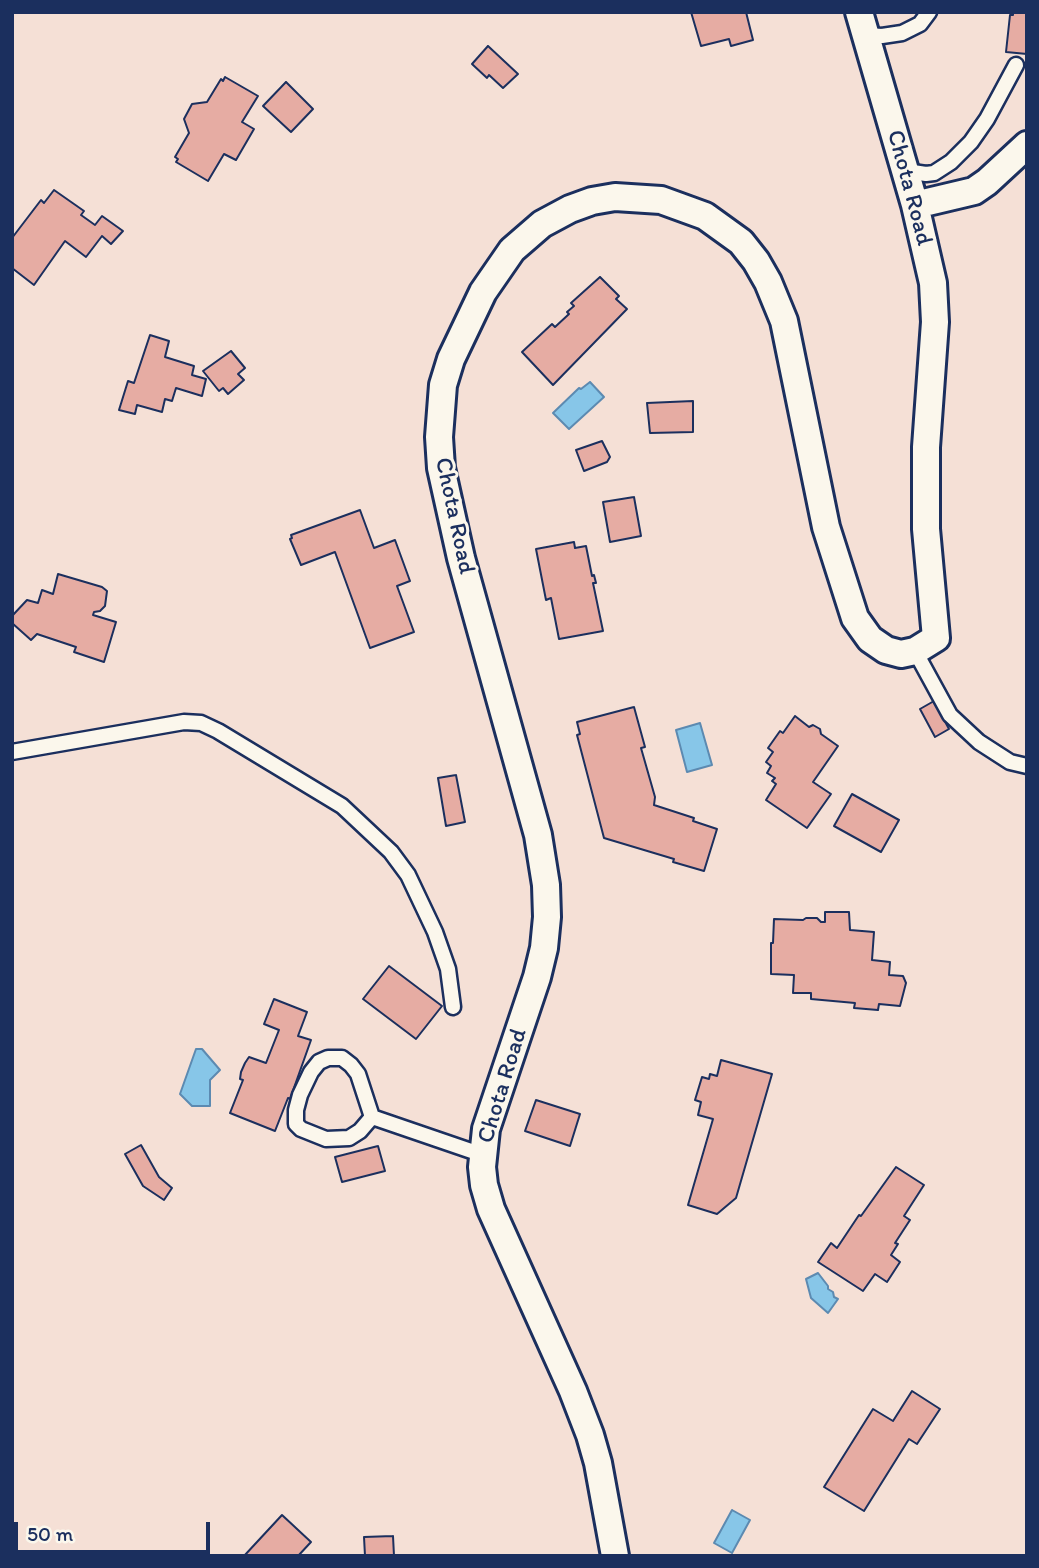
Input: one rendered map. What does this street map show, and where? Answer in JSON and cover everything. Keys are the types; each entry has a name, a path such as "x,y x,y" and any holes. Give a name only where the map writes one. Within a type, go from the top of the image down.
{"street":[{"name":"Chota Road","path":"615,1556 598,1463 590,1435 568,1379 491,1209 484,1185 486,1129 540,967 547,917 546,885 538,835 461,558 441,468 439,437 443,386 451,359 483,292 512,250 541,224 592,201 615,197 661,200 705,216 741,242 768,282 784,321 826,527 855,618 870,639 886,650 901,654 915,651 936,638 926,529 926,447 935,322 933,283 915,205 862,23"},
{"path":"915,205 974,191 1027,145"}],"lane":[{"path":"862,23 902,33 920,24 929,12"},
{"path":"905,171 934,173 951,162 971,142 987,119 1016,65"},
{"path":"915,651 950,715 979,742 1010,762 1027,766"},
{"path":"12,752 184,723 201,723 218,731 342,806 391,852 408,875 435,932 448,968 453,1007"},
{"path":"328,1058 342,1058 351,1065 358,1073 372,1117 360,1131 348,1138 326,1139 300,1129 296,1124 300,1095 319,1062 328,1058"},
{"path":"372,1117 483,1155"}],"water":[{"path":"590,382 604,397 569,429 553,413 579,388"},
{"path":"700,723 712,765 687,772 676,730"},
{"path":"196,1049 202,1049 220,1070 210,1080 210,1106 192,1106 180,1094"},
{"path":"818,1273 838,1299 828,1313 811,1298 806,1279"},
{"path":"732,1510 750,1520 732,1553 714,1543"}],"building":[{"path":"691,12 746,12 753,40 731,46 729,39 701,46"},
{"path":"1013,12 1027,12 1027,54 1006,52 1010,15 1013,15"},
{"path":"488,46 518,74 503,88 472,64"},
{"path":"225,77 258,96 242,122 254,129 236,160 224,154 208,181 176,162 178,159 175,157 189,133 184,119 192,104 207,102"},
{"path":"286,82 313,109 291,132 263,106"},
{"path":"54,190 84,211 81,215 95,225 102,216 123,231 111,244 102,236 86,257 65,241 34,285 12,268 12,238 41,200 44,203"},
{"path":"600,277 619,296 616,299 627,309 553,385 522,352 552,324 555,327 569,314 567,312 574,306 571,303"},
{"path":"150,335 169,341 165,357 194,366 192,375 206,379 202,396 176,388 172,401 165,399 162,412 137,405 135,414 119,410 128,381 134,383"},
{"path":"231,351 245,368 238,374 244,380 228,394 223,388 219,391 203,371"},
{"path":"693,401 693,432 650,433 647,403"},
{"path":"602,441 610,457 607,462 584,471 576,450"},
{"path":"634,497 641,536 610,542 603,502"},
{"path":"360,510 374,548 395,540 410,581 397,586 414,632 370,648 335,552 301,565 290,539 291,535"},
{"path":"574,542 575,548 586,546 596,583 593,583 603,631 559,639 551,598 546,600 536,549"},
{"path":"58,574 102,587 107,591 105,606 93,615 116,622 104,662 74,652 76,647 37,634 31,640 12,623 12,616 27,600 38,603 42,590 53,594"},
{"path":"934,701 949,729 935,737 920,709"},
{"path":"634,707 645,747 641,748 655,797 654,805 717,829 704,871 604,838 577,735 580,734 577,722"},
{"path":"795,716 809,727 813,725 820,729 821,734 838,746 813,782 831,794 807,828 766,800 776,784 772,781 775,778 767,773 771,766 766,762 773,752 768,748"},
{"path":"456,775 465,822 446,826 438,778"},
{"path":"852,794 899,820 881,852 834,826"},
{"path":"825,912 849,912 850,930 874,932 872,960 890,962 889,975 903,976 906,983 900,1006 879,1004 878,1010 854,1008 855,1003 811,999 811,993 793,993 794,975 771,974 774,919 817,918 825,922"},
{"path":"389,966 442,1006 416,1039 363,999"},
{"path":"274,999 307,1012 298,1036 311,1040 290,1099 288,1098 275,1131 230,1113 243,1080 240,1079 245,1063 249,1057 266,1063 279,1030 264,1024"},
{"path":"721,1060 772,1074 736,1198 717,1214 688,1205 713,1119 698,1115 701,1102 695,1100 702,1077 709,1079 710,1074 717,1076"},
{"path":"536,1100 580,1114 570,1146 525,1131"},
{"path":"141,1145 159,1177 172,1188 164,1200 143,1186 125,1154"},
{"path":"378,1146 385,1171 342,1182 335,1157"},
{"path":"896,1167 924,1185 904,1216 910,1220 895,1243 898,1244 891,1255 900,1262 887,1282 875,1274 863,1291 818,1262 831,1243 837,1248"},
{"path":"912,1391 940,1409 917,1444 909,1439 864,1511 824,1487 873,1409 893,1421"},
{"path":"282,1515 311,1542 298,1556 244,1556"},
{"path":"393,1536 394,1556 365,1556 364,1537"}]}
